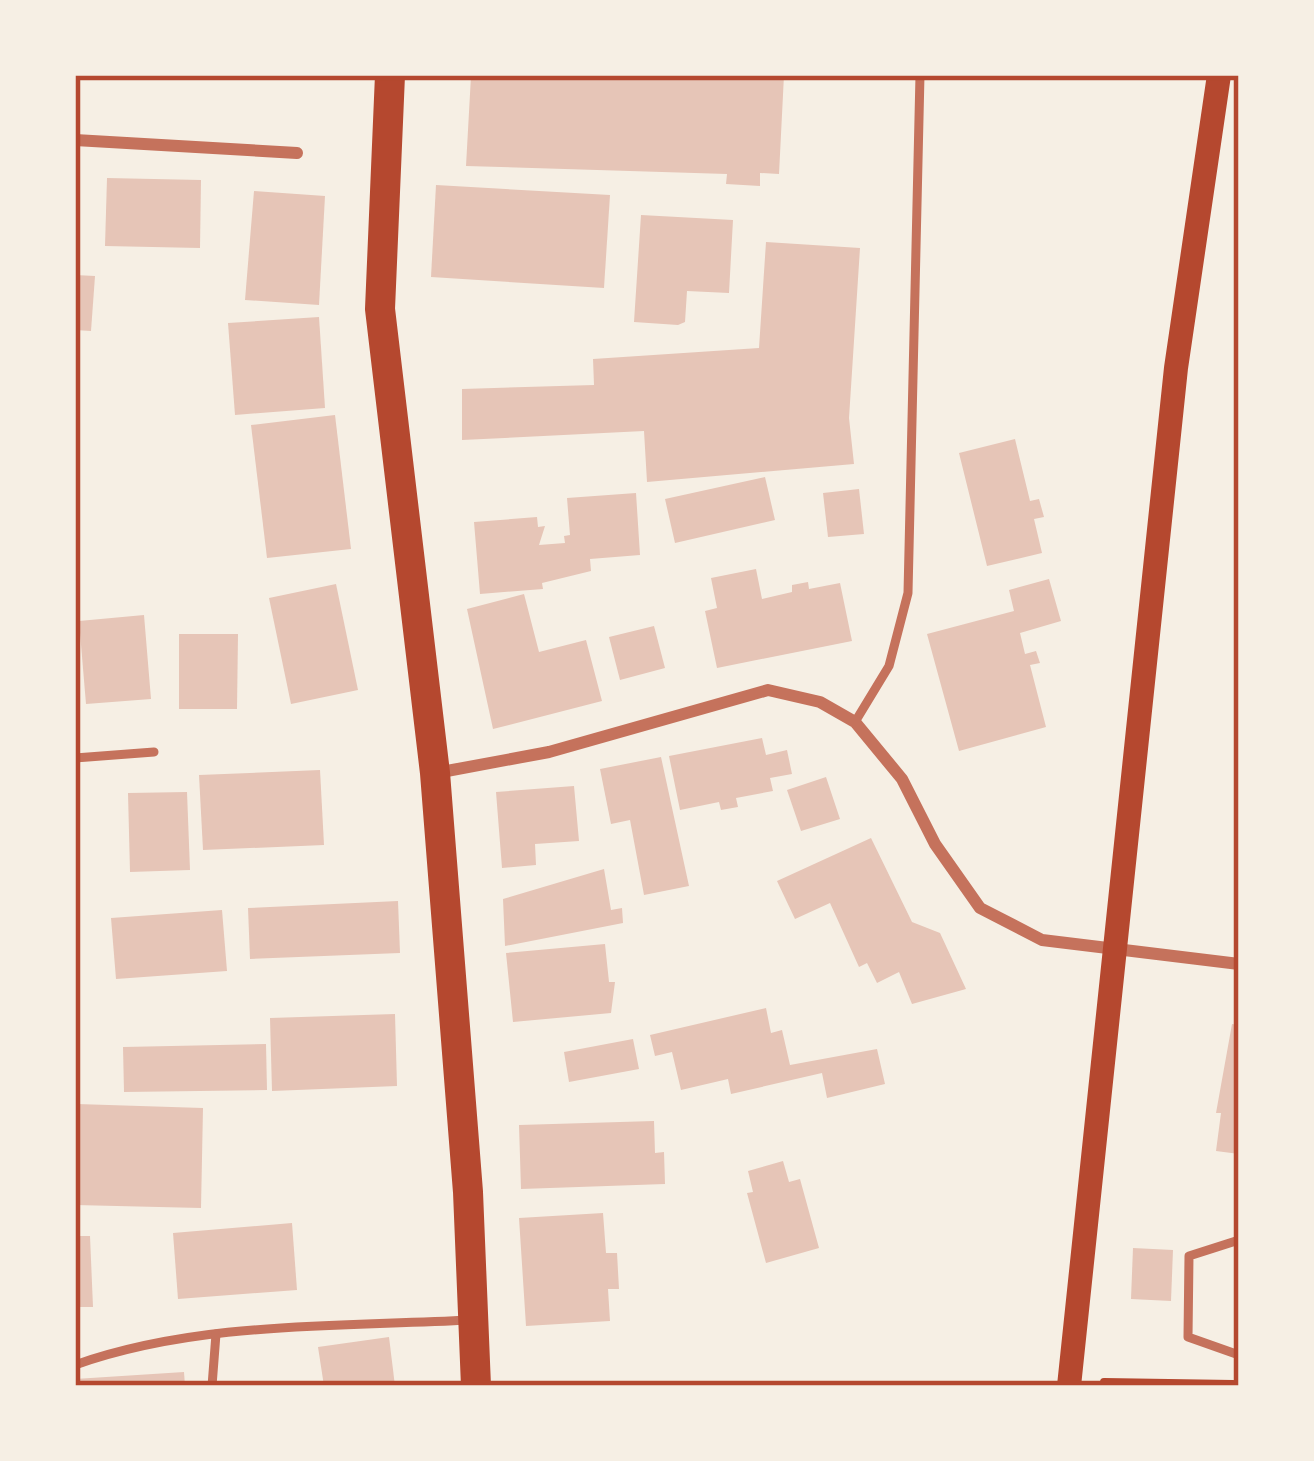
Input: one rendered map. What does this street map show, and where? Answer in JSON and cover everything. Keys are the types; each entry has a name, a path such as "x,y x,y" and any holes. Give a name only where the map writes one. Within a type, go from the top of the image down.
{"main road":[{"path":"390,75 380,309 435,773 476,1386"},
{"path":"1069,1383 1176,368 1219,75"}],"street":[{"path":"75,140 297,153"},
{"path":"435,773 549,752 768,689 820,702 854,722 902,779 935,844 980,908 1042,940 1239,964"}],"lane":[{"path":"854,722 889,666 908,593 920,75"},
{"path":"75,758 154,752"},
{"path":"1239,1240 1189,1256 1188,1337 1239,1355"},
{"path":"75,1366 120,1349 216,1334 474,1320"},
{"path":"212,1386 216,1334"}],"path":[{"path":"1069,1383 1230,1386 1239,1380"}],"building":[{"path":"784,75 779,174 760,173 760,186 726,184 727,174 466,166 471,76"},
{"path":"107,178 201,180 200,248 105,246"},
{"path":"436,185 610,195 604,288 431,277"},
{"path":"254,191 325,196 319,305 245,300"},
{"path":"641,215 733,220 729,293 687,291 685,322 678,325 634,322"},
{"path":"766,242 860,248 849,418 854,464 647,482 644,431 462,440 462,389 594,385 593,359 759,348"},
{"path":"75,275 95,276 91,331 75,330"},
{"path":"319,317 325,408 235,415 228,323"},
{"path":"335,415 351,549 267,558 251,425"},
{"path":"1015,439 1030,501 1039,499 1044,517 1034,519 1042,553 987,566 959,453"},
{"path":"765,477 775,520 675,543 665,499"},
{"path":"859,489 864,534 828,537 823,493"},
{"path":"636,493 640,555 590,559 591,571 542,583 543,589 480,594 474,522 537,517 538,527 545,526 539,545 565,543 564,536 570,535 567,498"},
{"path":"756,569 762,599 792,592 792,585 808,582 809,589 840,583 852,641 717,668 705,611 717,608 711,578"},
{"path":"1049,579 1061,621 1020,633 1025,654 1036,651 1040,663 1030,665 1046,727 959,751 927,634 1014,611 1009,590"},
{"path":"336,584 358,690 291,704 269,598"},
{"path":"524,594 539,652 586,640 602,701 493,729 467,609"},
{"path":"144,615 151,699 86,704 79,621"},
{"path":"654,626 665,668 620,680 609,637"},
{"path":"179,634 238,634 237,709 179,709"},
{"path":"762,738 766,755 787,750 792,774 770,778 773,791 736,798 738,807 721,810 719,802 680,810 669,756"},
{"path":"661,757 689,886 644,895 630,820 611,824 600,769"},
{"path":"320,770 324,845 203,850 199,775"},
{"path":"826,777 840,819 801,831 787,790"},
{"path":"574,786 579,841 535,844 536,865 502,868 496,792"},
{"path":"187,792 190,870 130,872 128,793"},
{"path":"871,838 912,922 940,933 966,989 912,1004 899,972 877,983 867,963 859,967 830,903 795,919 777,881"},
{"path":"604,869 611,910 622,908 623,923 505,946 503,899"},
{"path":"398,901 400,953 250,959 248,908"},
{"path":"222,910 227,971 116,979 111,918"},
{"path":"605,944 609,982 615,982 611,1013 513,1022 506,953"},
{"path":"766,1008 771,1033 782,1030 790,1065 877,1049 885,1084 827,1098 822,1073 731,1094 728,1079 681,1090 672,1052 655,1056 650,1035"},
{"path":"395,1014 397,1086 272,1091 270,1018"},
{"path":"1232,1024 1239,1025 1239,1154 1216,1151 1221,1113 1216,1113"},
{"path":"633,1039 639,1069 569,1082 564,1052"},
{"path":"266,1044 267,1090 124,1092 123,1047"},
{"path":"77,1104 203,1108 201,1208 75,1205"},
{"path":"654,1121 655,1153 664,1152 665,1184 521,1189 519,1125"},
{"path":"783,1161 789,1182 800,1179 819,1248 766,1263 747,1193 753,1192 748,1171"},
{"path":"603,1213 606,1253 617,1253 619,1289 608,1289 610,1321 526,1326 519,1218"},
{"path":"292,1223 297,1290 178,1299 173,1233"},
{"path":"75,1236 90,1236 93,1307 75,1307"},
{"path":"1133,1248 1173,1250 1171,1301 1131,1299"},
{"path":"389,1337 395,1386 324,1386 318,1347"},
{"path":"184,1372 185,1386 75,1386 75,1379"}]}
